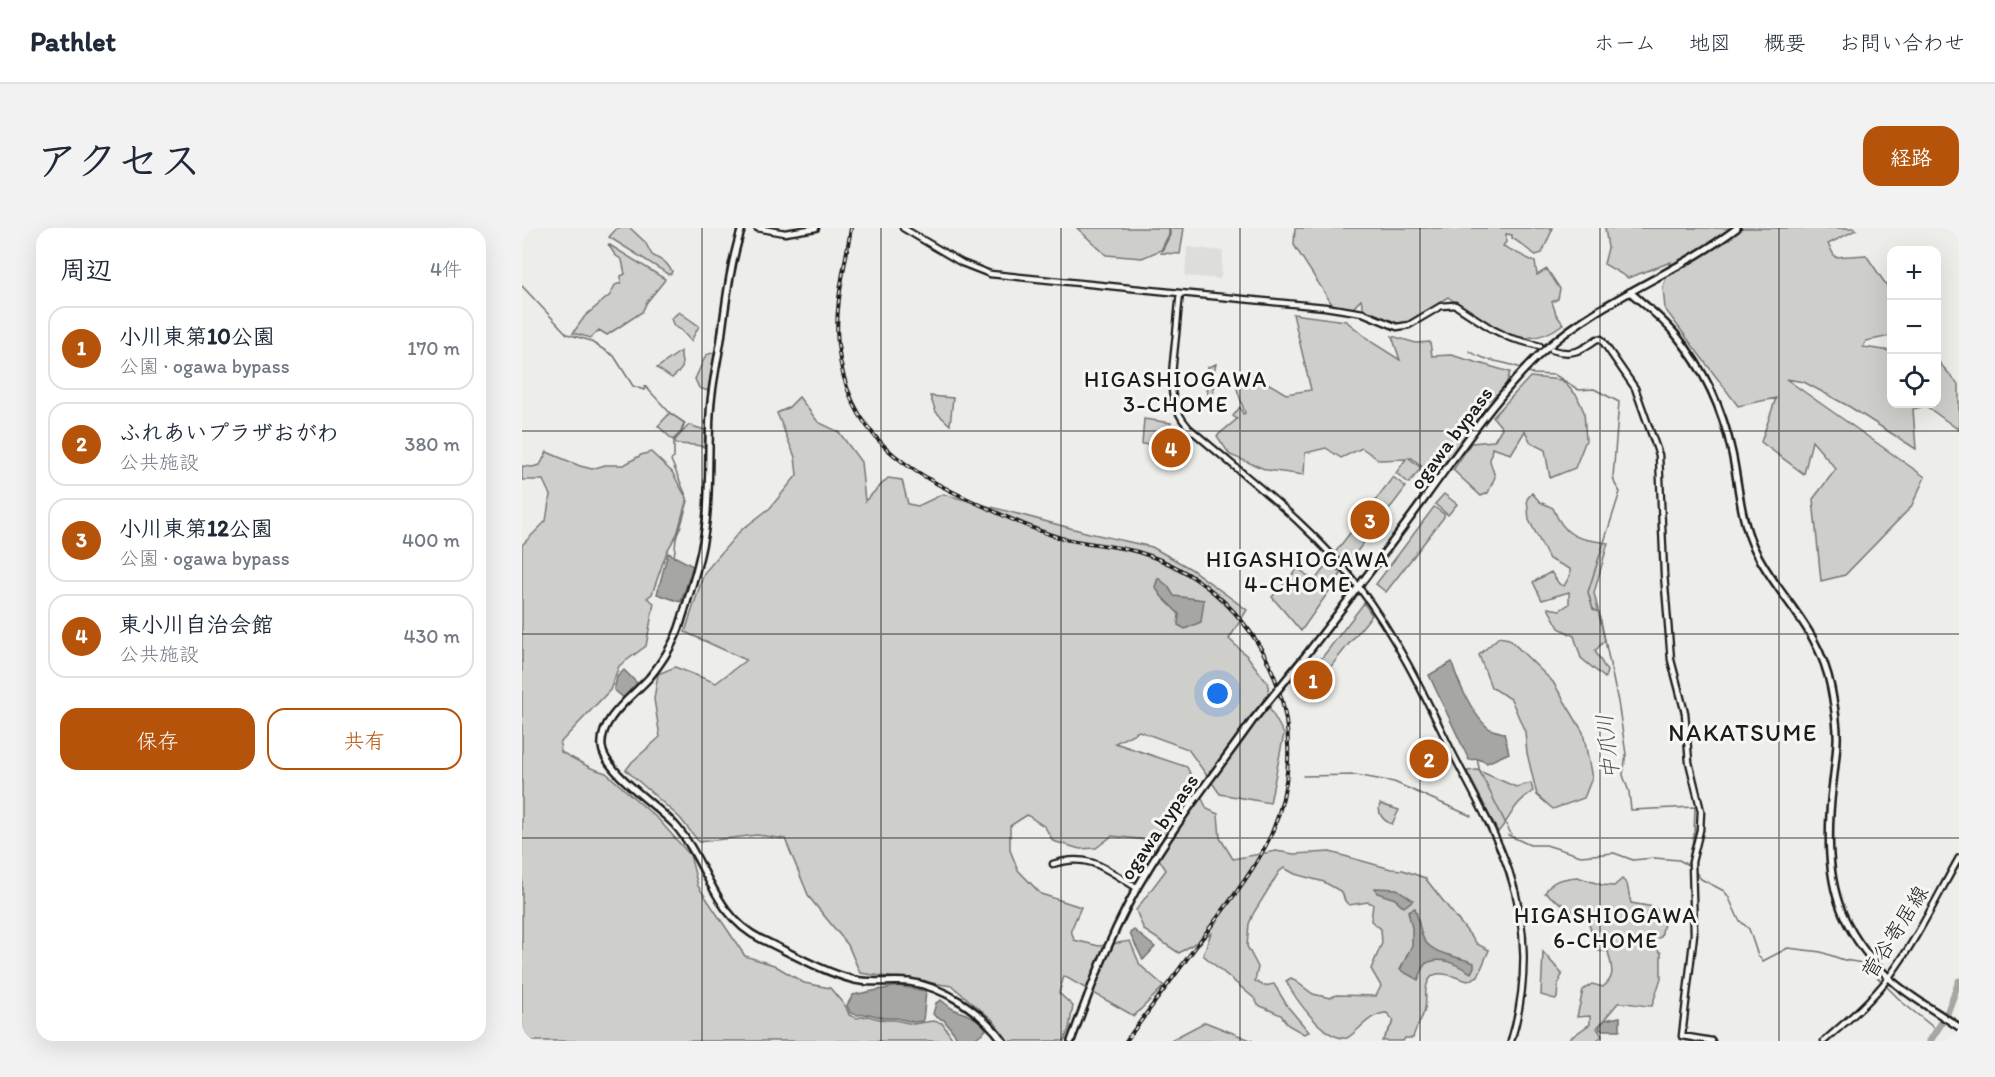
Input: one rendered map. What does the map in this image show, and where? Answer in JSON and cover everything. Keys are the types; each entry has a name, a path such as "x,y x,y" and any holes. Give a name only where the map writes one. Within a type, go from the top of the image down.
{"main road":[{"path":"742,228 732,269 713,388 706,524 696,571 679,628 670,646 649,678 608,724 603,735 602,749 612,768 668,817 683,835 721,903 731,918 746,932 837,974 857,980 908,982 937,989 978,1014 1003,1041"},
{"name":"ogawa bypass","path":"1071,1041 1105,955 1137,888 1164,844 1253,720 1306,655 1486,416 1546,348 1574,326 1704,251 1737,228"},
{"path":"1630,292 1676,335 1694,359 1724,424 1745,525 1750,538 1766,569 1804,621 1825,666 1837,728 1830,814 1831,863 1836,897 1845,921 1855,939 1889,978 1959,1027"}],"street":[{"path":"757,228 785,233 816,228"},
{"path":"903,228 962,263 990,274 1325,307 1363,314 1396,327 1408,325 1441,306 1455,305 1498,332 1540,346"},
{"path":"1180,293 1171,387 1174,405 1180,418 1297,521 1358,586 1412,668 1493,833 1509,871 1523,940 1522,996 1511,1041"},
{"path":"1552,350 1565,354 1577,352 1600,339 1635,388 1659,455 1664,574 1671,660 1685,713 1689,762 1701,816 1692,862 1694,934 1682,1036 1712,1041"},
{"name":"菅谷寄居線","path":"1824,1041 1866,1003 1889,978 1959,858"},
{"path":"1053,864 1071,859 1089,861 1137,888"}],"shaded area":[{"path":"617,228 630,228 645,242 652,255 666,263 672,271 671,274 609,237"},
{"path":"1077,228 1169,228 1169,234 1161,250 1142,258 1106,255"},
{"path":"1170,228 1184,228 1180,254 1161,253 1170,235"},
{"path":"1295,228 1553,228 1542,253 1536,255 1512,238 1512,235 1506,234 1506,242 1503,246 1535,262 1537,275 1547,269 1560,289 1558,299 1552,302 1563,324 1547,334 1532,338 1517,337 1489,326 1448,297 1415,320 1400,326 1365,313 1361,300 1349,312 1333,306 1294,245"},
{"path":"1605,228 1853,228 1856,230 1828,244 1835,257 1866,255 1887,286 1887,337 1866,341 1863,347 1887,350 1887,408 1917,408 1913,409 1916,449 1850,407 1804,382 1786,379 1925,477 1911,507 1845,575 1821,581 1813,499 1836,469 1812,441 1804,474 1761,442 1776,398 1738,406 1665,309 1663,287 1671,262 1628,278 1604,264 1608,248"},
{"path":"608,244 665,279 642,312 607,335 599,330 591,338 573,333 585,316 610,295 615,285 621,283 621,276 625,274 622,260 615,255"},
{"path":"1187,247 1222,251 1221,277 1219,279 1185,276"},
{"path":"679,312 699,326 691,341 674,326 671,319"},
{"path":"1293,314 1346,321 1373,343 1400,360 1392,336 1416,343 1430,342 1432,356 1451,355 1510,372 1505,388 1485,403 1479,422 1436,479 1412,458 1409,458 1421,468 1409,483 1396,473 1406,459 1379,460 1362,448 1341,458 1326,448 1305,453 1304,475 1267,470 1230,455 1217,436 1237,419 1233,416 1240,407 1243,414 1245,413 1237,389 1251,373 1286,394 1311,390"},
{"path":"681,351 682,368 672,378 657,368"},
{"path":"715,352 708,391 699,388 695,379 706,355"},
{"path":"1216,364 1213,397 1209,398 1206,386 1208,367"},
{"path":"1941,365 1959,385 1959,430 1929,408 1941,408"},
{"path":"1530,377 1562,380 1577,396 1584,412 1586,440 1575,468 1550,478 1545,450 1531,443 1525,431 1511,454 1492,448 1490,461 1495,477 1488,493 1481,496 1453,470 1471,443 1494,441 1502,428 1493,417"},
{"path":"930,396 953,398 950,425 936,412"},
{"path":"799,397 818,422 839,432 861,462 865,501 888,478 902,480 908,504 918,506 943,494 1089,533 1152,547 1191,569 1247,610 1229,639 1248,657 1268,684 1270,709 1284,734 1270,803 1220,794 1188,749 1139,731 1115,743 1187,767 1207,809 1218,814 1220,838 1233,859 1276,851 1294,854 1330,852 1391,869 1403,870 1425,878 1477,944 1489,950 1478,976 1468,981 1443,974 1432,976 1426,989 1424,1012 1413,1038 1405,1038 1403,1041 1382,1041 1394,1021 1387,1013 1370,1019 1347,1038 1329,1033 1311,1017 1286,981 1291,978 1313,994 1330,998 1336,995 1376,996 1381,986 1371,969 1382,943 1381,929 1371,921 1373,904 1368,902 1349,905 1342,892 1324,882 1295,874 1284,868 1279,872 1253,914 1249,924 1247,946 1258,967 1255,981 1264,986 1274,984 1288,1007 1309,1032 1304,1034 1288,1025 1281,1015 1258,1005 1255,999 1203,955 1211,933 1179,953 1144,930 1136,910 1166,870 1147,840 1112,836 1096,848 1080,849 1053,841 1045,827 1027,815 1010,826 1010,850 1018,870 1041,894 1081,907 1071,930 1074,940 1099,946 1130,941 1140,965 1164,986 1134,1016 1064,976 1059,993 1073,1006 1069,1029 1064,1041 1008,1041 993,1020 952,986 860,973 848,945 809,897 785,839 757,835 699,842 680,818 626,770 660,737 654,699 658,674 675,667 716,683 746,660 685,632 704,573 740,531 770,508 797,475 795,457 777,413 788,408"},
{"path":"670,413 684,423 681,432 673,440 658,426"},
{"path":"1144,419 1171,423 1170,438 1158,437 1156,445 1142,444"},
{"path":"689,425 705,430 704,447 676,444 675,440"},
{"path":"547,452 592,469 605,465 624,465 651,452 672,472 688,501 680,529 667,551 652,594 647,598 654,603 646,646 619,666 610,690 560,743 561,752 591,768 606,773 659,820 690,855 698,886 745,956 774,965 804,983 830,988 846,1007 849,1015 856,1018 868,1016 913,1024 933,1021 942,1023 954,1041 522,1041 522,545 546,521 550,495 543,480 522,480 522,466 540,465"},
{"path":"1393,477 1406,487 1346,566 1334,554"},
{"path":"1532,493 1540,502 1553,508 1562,526 1574,535 1608,543 1594,593 1605,640 1595,651 1607,671 1605,678 1581,658 1574,636 1559,628 1548,608 1560,610 1569,604 1569,592 1542,600 1533,582 1551,572 1559,584 1564,586 1570,575 1570,569 1549,559 1529,520 1527,499"},
{"path":"1444,494 1457,504 1448,515 1435,504"},
{"path":"1434,507 1444,514 1444,517 1386,592 1376,584"},
{"path":"668,553 693,566 681,602 657,594"},
{"path":"1330,561 1341,574 1301,631 1272,597 1298,568 1314,581"},
{"path":"1158,578 1168,586 1174,596 1204,600 1201,622 1185,629 1178,625 1179,614 1155,587"},
{"path":"1364,603 1372,615 1328,670 1321,659"},
{"path":"1499,637 1509,639 1553,682 1583,732 1592,778 1584,798 1553,809 1537,795 1527,753 1525,732 1511,699 1491,687 1479,655"},
{"path":"1316,662 1325,676 1307,699 1300,683"},
{"path":"1452,662 1472,708 1490,729 1504,733 1509,753 1487,763 1478,759 1469,760 1429,675"},
{"path":"624,670 637,683 624,698 614,690 617,677"},
{"path":"1477,770 1516,787 1531,783 1533,791 1517,806 1498,832 1467,771"},
{"path":"1380,804 1399,810 1392,824 1382,816 1379,810"},
{"path":"1577,877 1602,885 1614,886 1622,879 1627,884 1631,903 1654,907 1665,918 1661,937 1650,941 1661,953 1661,978 1652,1006 1618,1003 1597,1028 1602,1036 1596,1041 1566,1041 1590,1024 1590,1016 1577,1017 1583,990 1592,984 1603,987 1610,979 1612,971 1608,951 1598,951 1588,921 1545,893 1555,882"},
{"path":"1375,888 1397,889 1413,900 1404,907 1395,899 1377,893"},
{"path":"1415,908 1425,942 1444,954 1474,963 1471,973 1449,962 1437,960 1425,964 1418,980 1400,970 1412,945 1412,928 1408,911"},
{"path":"1134,930 1155,947 1143,960 1130,933"},
{"path":"1543,952 1562,974 1555,999 1541,995"},
{"path":"898,986 926,991 923,1021 914,1022 850,1013 847,1005 853,995"},
{"path":"941,1000 953,1009 976,1019 986,1030 972,1041 960,1041 944,1020 933,1014 936,1003"},
{"path":"1620,1017 1620,1030 1600,1030 1599,1026 1605,1020"},
{"path":"1205,1022 1253,1041 1169,1041"}],"waterway":[{"path":"522,286 567,334 588,340 614,356 633,386 644,390 645,386 670,413 685,423 681,433 674,439 674,458 671,460 687,498 676,539 674,558"},
{"name":"中爪川","path":"1469,351 1475,355 1523,369"},
{"name":"中爪川","path":"1527,371 1533,374 1555,375 1579,390 1594,389 1619,402 1613,477 1620,492 1588,592 1593,609 1599,612 1618,702 1626,754 1623,775 1629,792 1631,810 1695,807 1694,834 1688,864"},
{"path":"1477,759 1480,772 1511,834"},
{"path":"1303,776 1356,775 1394,782 1471,816"},
{"path":"1508,835 1530,845 1546,845 1581,856 1614,853 1633,860 1654,858 1679,860 1688,865"},
{"name":"中爪川","path":"1694,870 1701,879 1724,891 1728,896 1739,920 1749,929 1758,956 1763,961 1788,948 1821,952 1844,960 1863,963 1903,1003 1938,1031"},
{"path":"1930,1041 1946,1016 1959,981"}],"railway":[{"path":"851,228 839,301 838,345 844,377 854,404 868,427 885,447 930,479 1021,524 1061,538 1138,552 1184,572 1224,602 1242,621 1269,663 1278,687 1286,724 1288,761 1283,799 1271,835 1241,886 1126,1041"}],"place":[{"name":"東小川自治会館","path":"1171,448"},
{"name":"小川東第12公園","path":"1370,520"},
{"name":"小川東第10公園","path":"1313,680"},
{"name":"ふれあいプラザおがわ","path":"1429,759"}],"district":[{"name":"HIGASHIOGAWA 3-CHOME","path":"1176,392"},
{"name":"HIGASHIOGAWA 4-CHOME","path":"1298,572"},
{"name":"NAKATSUME","path":"1743,733"},
{"name":"HIGASHIOGAWA 6-CHOME","path":"1606,928"}]}
